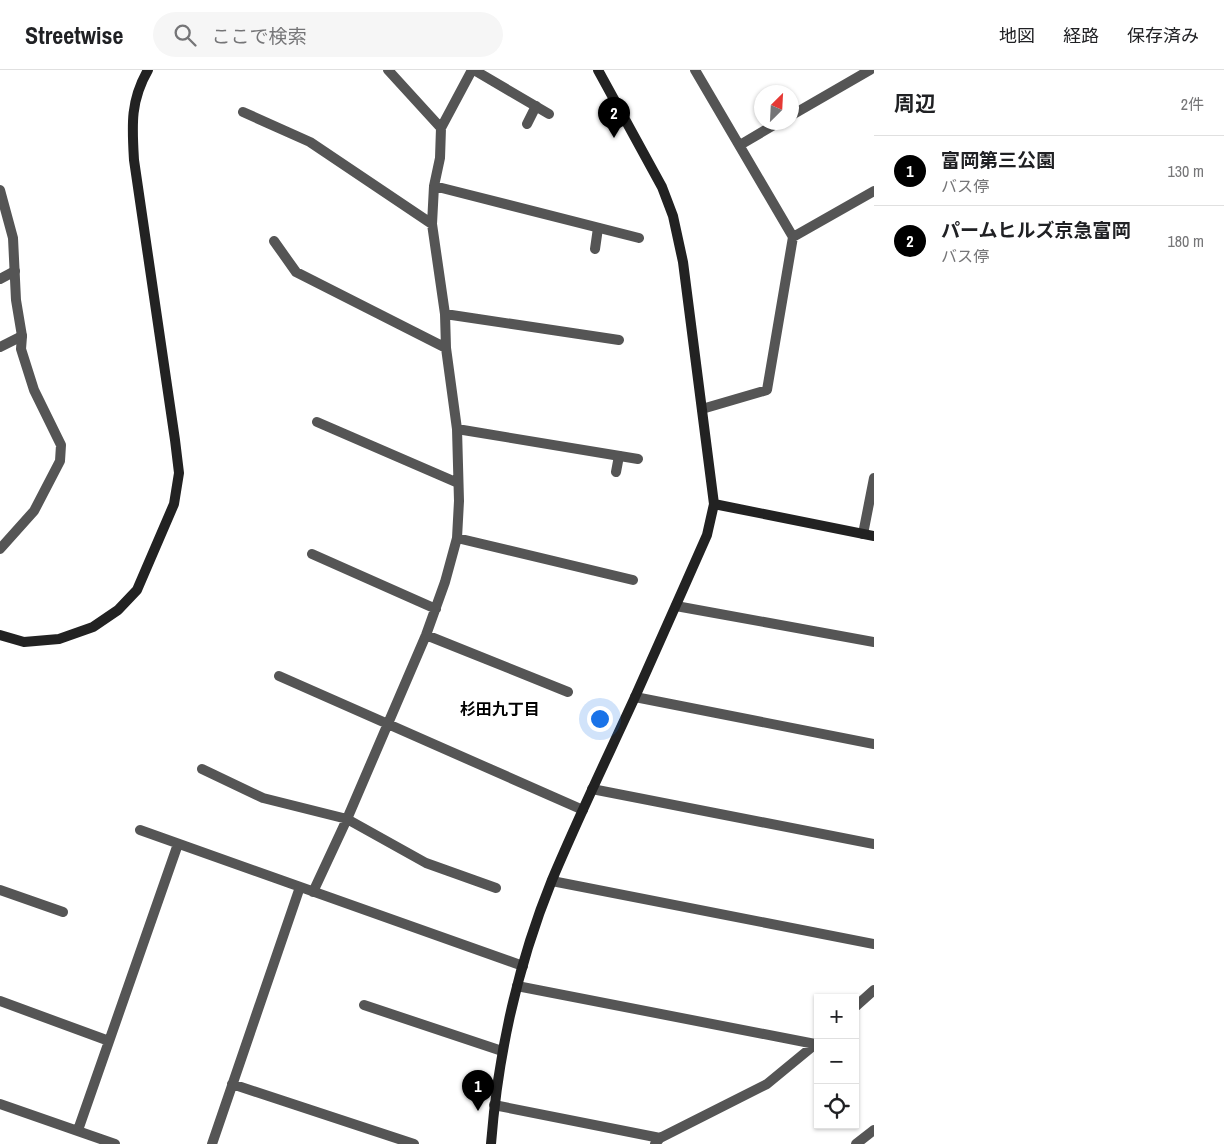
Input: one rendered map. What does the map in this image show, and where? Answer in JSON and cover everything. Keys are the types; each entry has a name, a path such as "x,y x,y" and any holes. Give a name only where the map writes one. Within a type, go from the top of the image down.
{"street":[{"path":"0,634 24,642 59,640 93,627 118,610 137,590 174,504 179,474 134,160 132,130 134,104 148,70"},
{"path":"388,70 441,128"},
{"path":"313,892 347,819 426,634 436,609 457,538 457,428 446,348 445,314 432,224 434,186 440,158 441,128 473,70 549,114"},
{"path":"491,1144 494,1105 502,1052 517,986 552,881 708,535 714,504 683,262 673,216 662,187 598,70"},
{"path":"696,70 793,237 767,390 702,409"},
{"path":"799,111 870,70"},
{"path":"527,124 536,106"},
{"path":"243,112 310,142 432,224"},
{"path":"740,145 765,130"},
{"path":"434,186 639,238"},
{"path":"0,190 13,238 16,300 22,336 21,349 34,390 61,445 60,461 34,511 0,549"},
{"path":"793,237 874,191"},
{"path":"595,249 598,228"},
{"path":"274,241 296,272 446,348"},
{"path":"0,279 15,271"},
{"path":"445,314 619,340"},
{"path":"0,347 22,336"},
{"path":"317,422 458,483"},
{"path":"457,428 638,458"},
{"path":"616,472 619,456"},
{"path":"714,504 869,535 874,478"},
{"path":"457,538 633,580"},
{"path":"312,554 436,609"},
{"path":"676,606 874,642"},
{"path":"426,634 568,692"},
{"path":"279,676 583,810"},
{"path":"635,697 874,744"},
{"path":"202,769 263,798 347,819 426,862 496,888"},
{"path":"592,789 874,844"},
{"path":"140,830 523,966"},
{"path":"78,1130 109,1041 138,939 178,844"},
{"path":"552,881 874,944"},
{"path":"212,1144 300,887"},
{"path":"0,890 63,912"},
{"path":"517,986 814,1042"},
{"path":"859,1003 874,990"},
{"path":"0,1001 109,1041"},
{"path":"364,1005 502,1052"},
{"path":"494,1105 658,1141 767,1084 814,1045"},
{"path":"232,1084 414,1144"},
{"path":"0,1104 115,1144"},
{"path":"856,1144 874,1130"}],"place":[{"name":"パームヒルズ京急富岡","path":"614,138"},
{"name":"富岡第三公園","path":"478,1111"}],"district":[{"name":"杉田九丁目","path":"500,709"}]}
